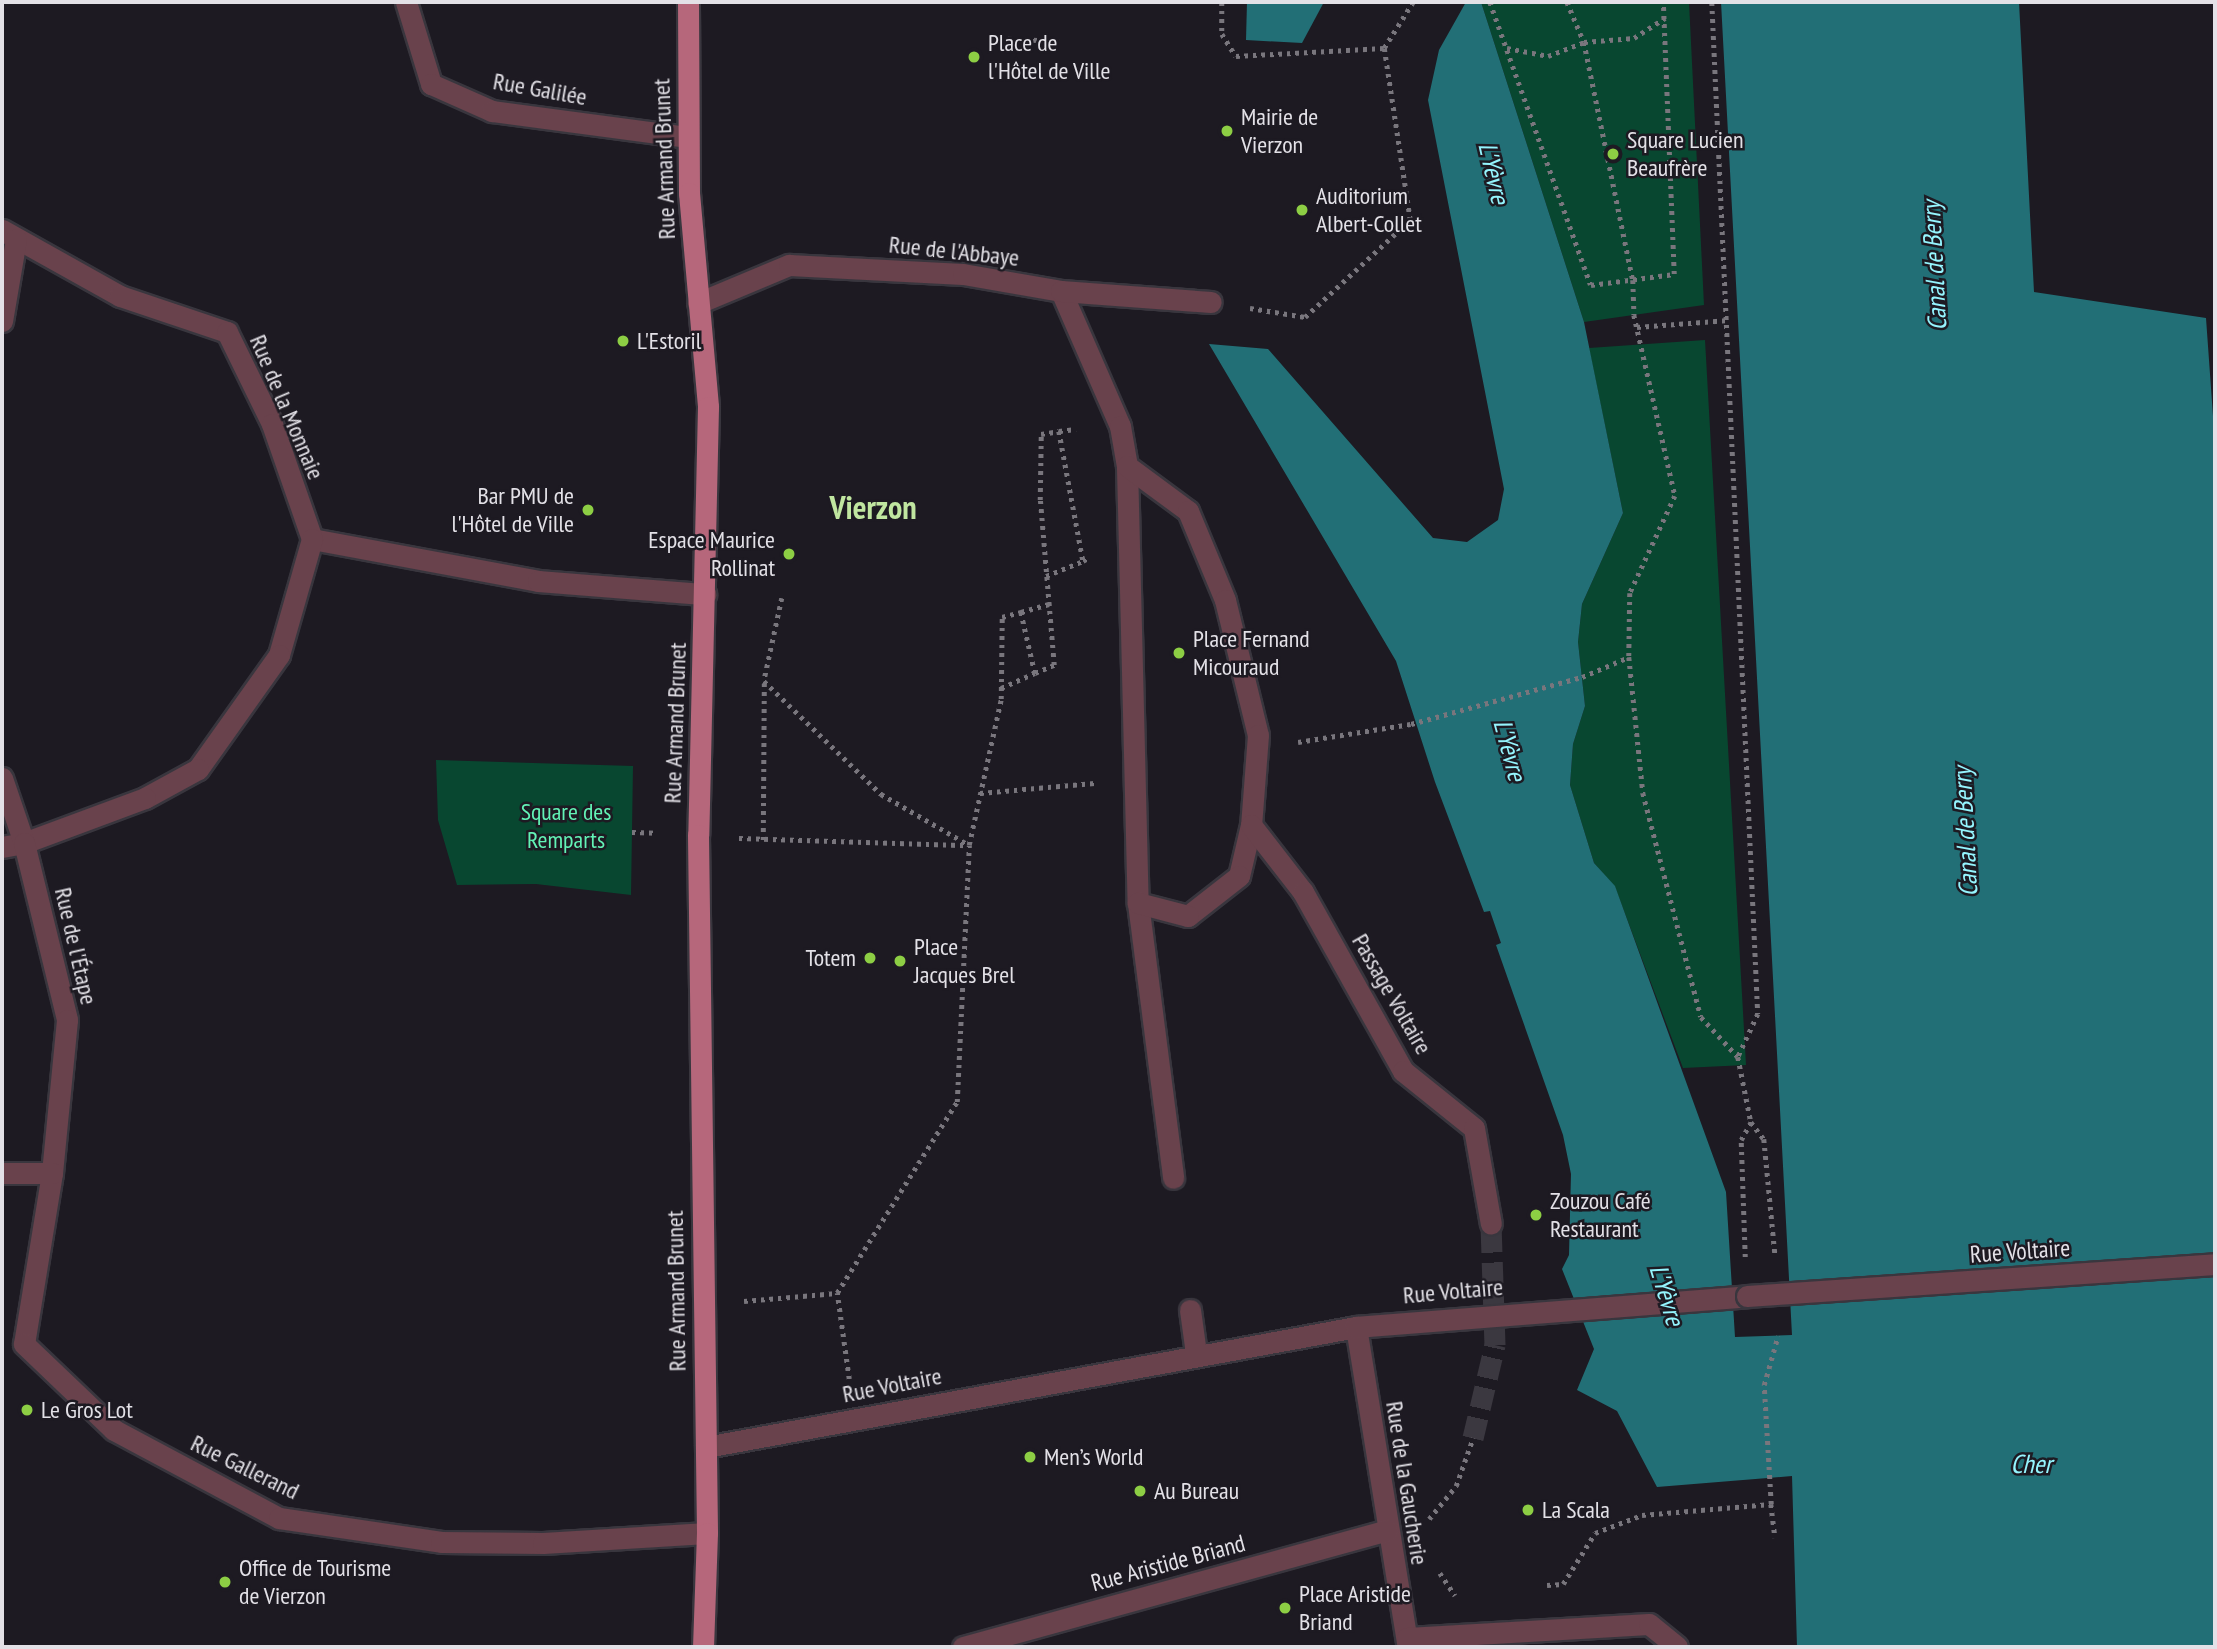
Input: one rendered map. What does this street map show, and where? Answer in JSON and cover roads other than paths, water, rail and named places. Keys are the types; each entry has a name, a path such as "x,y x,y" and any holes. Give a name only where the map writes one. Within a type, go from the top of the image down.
{"main road":[{"name":"Rue Armand Brunet","path":"688,2 687,138 708,407 698,835 707,1534 703,1647"}],"street":[{"name":"Rue Galilée","path":"406,2 431,84 492,111 687,138"},
{"path":"2,321 9,235"},
{"name":"Rue de la Monnaie","path":"9,235 120,296 227,332 272,424 312,539"},
{"name":"Rue de l'Abbaye","path":"698,303 789,265 963,274 1061,291 1211,302"},
{"path":"1061,291 1120,426 1128,466 1138,903 1173,1178"},
{"path":"1128,466 1188,511 1225,600 1257,747 1251,825 1239,876 1188,916 1138,903"},
{"path":"2,846 24,843 145,798 198,769 279,655 312,539 538,581 705,594"},
{"name":"Rue de l'Étape","path":"2,778 24,843 67,1020 52,1173"},
{"name":"Passage Voltaire","path":"1251,825 1303,892 1403,1071 1474,1128 1491,1224"},
{"path":"2,1173 52,1173"},
{"name":"Rue Gallerand","path":"52,1173 24,1344 114,1430 279,1518 441,1542 543,1543 707,1534"},
{"name":"Rue Voltaire","path":"706,1447 1196,1353 1356,1327 1568,1308 2215,1264"},
{"path":"1190,1310 1196,1353"},
{"name":"Rue de la Gaucherie","path":"1356,1327 1407,1643"},
{"name":"Rue Aristide Briand","path":"963,1647 1387,1530"},
{"path":"1407,1643 1649,1624 1677,1647"}],"water":[{"path":"1247,2 1324,2 1302,43 1246,40"},
{"path":"1466,2 1481,2 1584,322 1623,513 1582,604 1578,642 1585,706 1573,744 1570,785 1594,863 1615,886 1726,1192 1735,1337 1792,1335 1721,2 2019,2 2034,292 2206,318 2215,444 2215,1647 1797,1647 1792,1476 1657,1487 1617,1411 1577,1390 1594,1349 1562,1269 1569,1255 1571,1174 1563,1135 1496,945 1501,943 1490,911 1484,912 1435,782 1396,661 1209,344 1268,349 1433,538 1467,542 1498,520 1504,489 1428,100 1439,50"}],"tunnel":[{"path":"1473,1438 1495,1345 1491,1224"}],"place":[{"name":"Place de l'Hôtel de Ville","path":"974,57"},
{"name":"Mairie de Vierzon","path":"1227,131"},
{"name":"Square Lucien Beaufrère","path":"1613,154"},
{"name":"Auditorium Albert-Collet","path":"1302,210"},
{"name":"L'Estoril","path":"623,341"},
{"name":"Bar PMU de l'Hôtel de Ville","path":"588,510"},
{"name":"Espace Maurice Rollinat","path":"789,554"},
{"name":"Place Fernand Micouraud","path":"1179,653"},
{"name":"Totem","path":"870,958"},
{"name":"Place Jacques Brel","path":"900,961"},
{"name":"Zouzou Café Restaurant","path":"1536,1215"},
{"name":"Le Gros Lot","path":"27,1410"},
{"name":"Men’s World","path":"1030,1457"},
{"name":"Au Bureau","path":"1140,1491"},
{"name":"La Scala","path":"1528,1510"},
{"name":"Office de Tourisme de Vierzon","path":"225,1582"},
{"name":"Place Aristide Briand","path":"1285,1608"}],"district":[{"name":"Vierzon","path":"873,507"}],"water label":[{"name":"L'Yèvre","path":"1494,173"},
{"name":"Canal de Berry","path":"1934,266"},
{"name":"L'Yèvre","path":"1510,750"},
{"name":"Canal de Berry","path":"1965,832"},
{"name":"L'Yèvre","path":"1667,1295"},
{"name":"Cher","path":"2031,1464"}],"park label":[{"name":"Square des Remparts","path":"566,826"}]}
